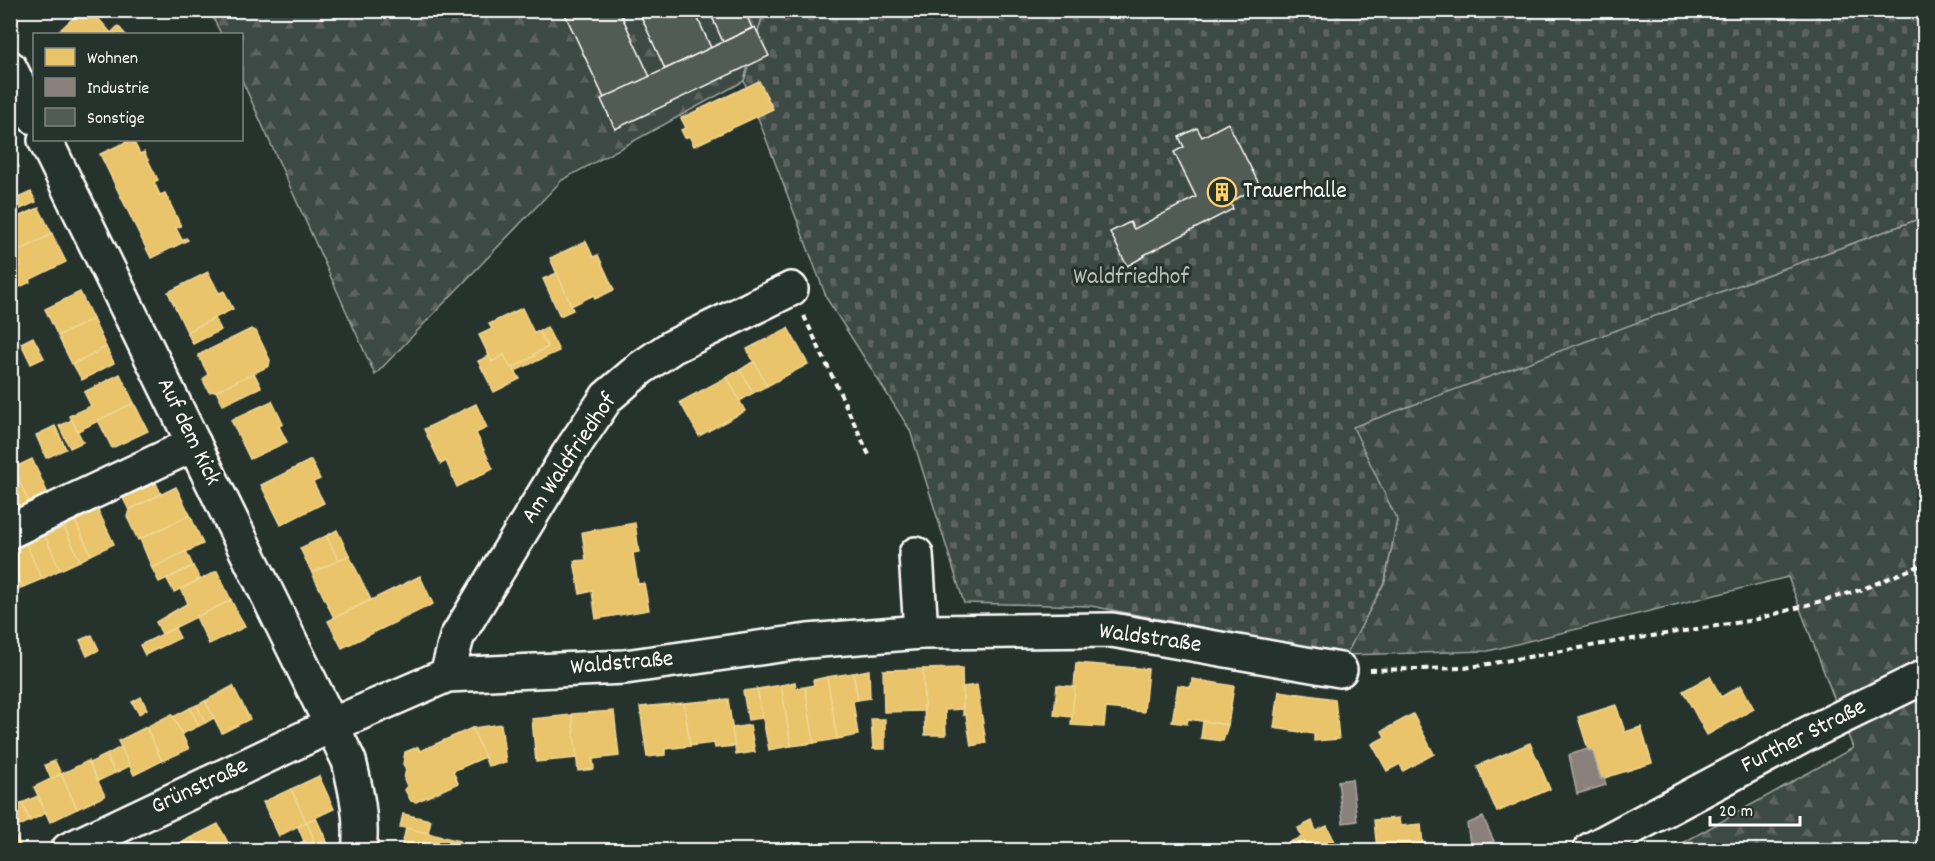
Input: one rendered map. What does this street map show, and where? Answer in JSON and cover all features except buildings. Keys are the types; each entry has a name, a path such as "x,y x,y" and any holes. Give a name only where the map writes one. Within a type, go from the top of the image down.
{"street":[{"path":"10,68 33,115"},
{"name":"Auf dem Kick","path":"45,141 349,761 357,792 361,834 359,850"},
{"name":"Am Waldfriedhof","path":"447,675 457,637 568,455 607,397 641,368 672,347 791,289"},
{"path":"10,531 194,444"},
{"path":"916,554 921,632"},
{"name":"Waldstraße","path":"332,725 447,675 625,667 808,641 921,632 1112,630 1340,670"},
{"name":"Further Straße","path":"1590,850 1805,735 1924,677"},
{"name":"Grünstraße","path":"68,850 332,725"}],"path":[{"path":"791,289 870,457"},
{"path":"1340,670 1465,668 1754,620 1860,590 1924,564"}],"green space":[{"path":"210,11 764,11 744,81 562,180 375,375 243,82 243,33 221,33"},
{"name":"Waldfriedhof","path":"764,11 1924,11 1924,217 1353,427 1397,520 1385,581 1346,655 1091,606 964,603 910,430 827,299 744,81"},
{"path":"1924,217 1924,850 1670,850 1853,748 1788,577 1488,651 1346,655 1385,581 1397,520 1352,427"}],"place":[{"name":"Trauerhalle","path":"1222,192"}]}
